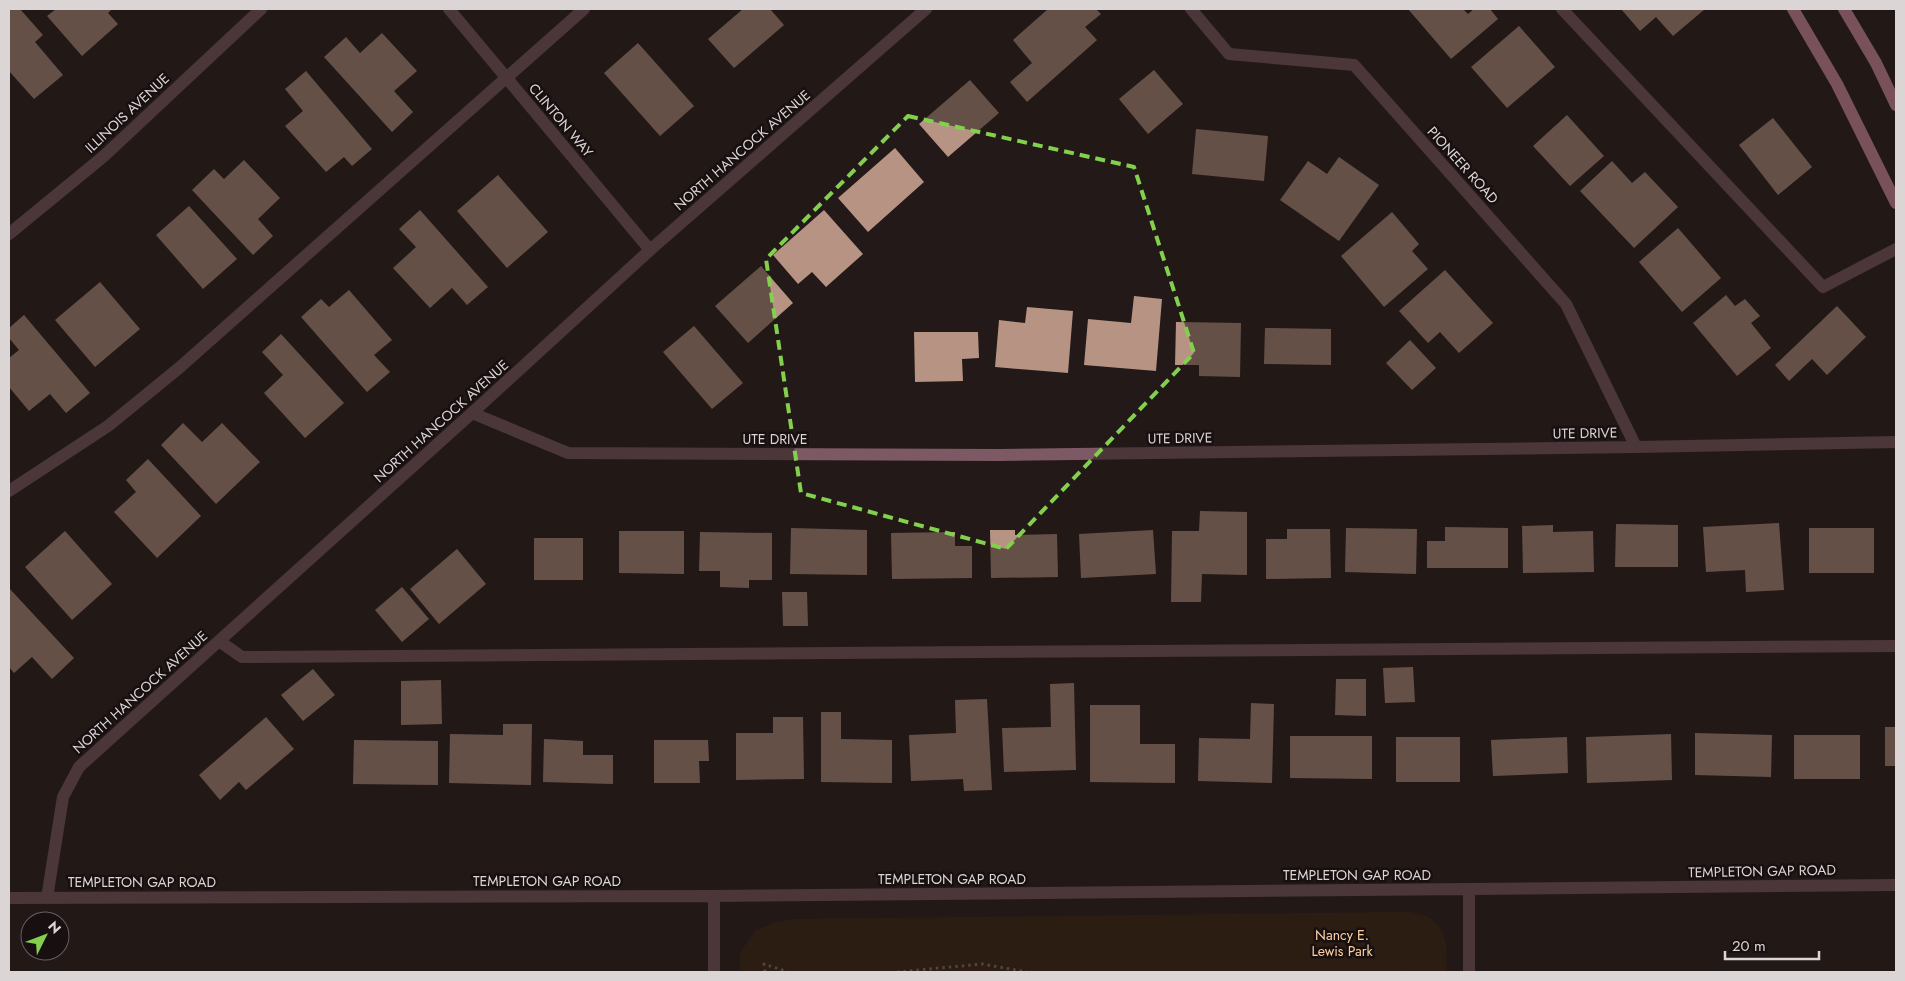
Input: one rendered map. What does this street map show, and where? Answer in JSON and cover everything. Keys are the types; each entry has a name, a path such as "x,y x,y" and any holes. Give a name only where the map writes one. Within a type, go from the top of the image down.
{"main road":[{"path":"1793,9 1837,84 1896,203"},
{"path":"1844,9 1876,63 1896,105"}],"street":[{"name":"ILLINOIS AVENUE","path":"9,234 104,156 261,9"},
{"name":"CLINTON WAY","path":"449,9 650,250"},
{"path":"9,491 108,426 180,368 584,9"},
{"name":"NORTH HANCOCK AVENUE","path":"47,898 63,797 78,767 472,413 650,250 926,9"},
{"name":"PIONEER ROAD","path":"1191,9 1230,54 1354,65 1566,304 1636,447"},
{"path":"1562,9 1823,287 1896,249"},
{"name":"UTE DRIVE","path":"472,413 568,453 998,455 1896,442"},
{"path":"218,641 242,657 1896,646"},
{"name":"TEMPLETON GAP ROAD","path":"9,898 714,896 1896,885"},
{"path":"1469,889 1469,972"},
{"path":"714,896 714,972"}],"path":[{"path":"765,972 764,964 788,972"},
{"path":"897,972 982,964 1027,972"}],"highlighted area":[{"path":"908,116 1134,167 1194,353 1006,549 801,493 766,259"}],"green space":[{"name":"Nancy E. Lewis Park","path":"1411,912 1430,918 1440,929 1445,942 1447,972 740,972 740,953 755,931 773,923 795,919"}],"building":[{"path":"9,9 20,9 43,35 35,42 63,75 34,99 9,71"},
{"path":"56,9 112,9 108,13 118,24 82,56 47,16"},
{"path":"743,9 770,9 784,25 734,68 708,39"},
{"path":"1048,9 1096,9 1101,14 1085,27 1097,40 1027,102 1010,82 1032,63 1013,40"},
{"path":"1408,9 1463,9 1468,14 1474,9 1490,9 1498,19 1451,59"},
{"path":"1621,9 1705,9 1673,36 1656,17 1640,31"},
{"path":"1519,26 1555,67 1507,108 1471,67"},
{"path":"382,33 417,71 394,91 413,112 392,132 324,57 346,37 360,53"},
{"path":"638,43 694,106 660,136 604,73"},
{"path":"1154,70 1183,104 1148,134 1119,99"},
{"path":"306,71 372,149 352,166 344,157 326,172 285,126 303,111 285,89"},
{"path":"970,80 999,113 948,157 919,124"},
{"path":"1567,115 1604,156 1570,186 1533,146"},
{"path":"1773,118 1812,167 1778,195 1739,145"},
{"path":"1196,129 1268,136 1264,181 1192,174"},
{"path":"895,148 924,182 868,232 838,198"},
{"path":"1339,157 1379,185 1339,241 1280,200 1308,161 1327,174"},
{"path":"244,160 280,198 258,219 273,236 253,255 192,190 214,169 224,179"},
{"path":"1612,161 1632,183 1645,172 1678,207 1634,248 1580,191"},
{"path":"498,175 548,232 507,268 457,211"},
{"path":"189,206 237,259 203,289 156,235"},
{"path":"420,210 488,287 467,305 452,288 430,308 393,268 416,247 399,229"},
{"path":"824,210 863,254 826,287 812,272 798,284 773,255"},
{"path":"1392,212 1419,244 1412,251 1428,269 1384,307 1341,256"},
{"path":"1678,228 1721,278 1682,312 1639,262"},
{"path":"761,266 793,303 748,343 715,306"},
{"path":"1445,270 1493,323 1459,353 1440,332 1428,343 1399,311"},
{"path":"100,282 140,329 95,367 55,320"},
{"path":"349,290 392,340 374,355 390,372 367,392 301,317 321,299 329,307"},
{"path":"1726,295 1735,306 1745,299 1760,316 1751,323 1771,348 1737,376 1693,323"},
{"path":"1134,296 1162,299 1156,371 1084,365 1088,319 1131,323"},
{"path":"1837,306 1866,337 1827,375 1812,359 1789,381 1775,365"},
{"path":"1027,307 1073,311 1068,373 995,367 999,320 1025,323"},
{"path":"24,315 90,393 66,413 50,394 29,411 9,387 9,358 19,350 9,338 9,328"},
{"path":"1176,322 1241,323 1240,377 1199,376 1199,365 1175,365"},
{"path":"694,326 743,383 712,409 663,352"},
{"path":"1265,328 1331,329 1331,365 1264,364"},
{"path":"914,332 978,332 979,358 962,359 963,381 915,382"},
{"path":"281,334 344,403 305,438 264,393 283,375 262,352"},
{"path":"1410,340 1436,368 1412,390 1386,363"},
{"path":"183,423 202,442 222,423 260,462 216,504 161,445"},
{"path":"148,459 201,516 157,558 114,512 136,492 126,480"},
{"path":"1200,511 1247,512 1247,575 1202,574 1201,602 1171,602 1172,531 1199,531"},
{"path":"1779,523 1784,590 1746,592 1745,570 1706,572 1703,527"},
{"path":"1616,524 1678,525 1678,567 1615,567"},
{"path":"1553,525 1553,532 1593,531 1594,572 1523,573 1522,526"},
{"path":"1445,527 1508,528 1508,568 1427,568 1427,541 1445,541"},
{"path":"791,528 867,530 867,575 790,574"},
{"path":"1346,528 1417,529 1416,574 1345,572"},
{"path":"1809,528 1874,528 1874,573 1809,573"},
{"path":"1287,529 1330,529 1331,578 1266,579 1266,539 1287,539"},
{"path":"990,530 1015,530 1015,535 1057,534 1058,577 991,578"},
{"path":"1153,530 1156,574 1081,578 1079,534"},
{"path":"65,531 112,584 72,620 25,567"},
{"path":"619,531 684,531 684,574 619,573"},
{"path":"700,532 772,533 772,580 749,580 749,588 720,587 720,571 699,571"},
{"path":"955,532 955,546 972,546 972,578 892,579 891,533"},
{"path":"534,538 583,538 583,580 534,580"},
{"path":"457,549 486,584 439,624 410,589"},
{"path":"402,587 429,619 402,642 375,610"},
{"path":"9,588 74,658 52,679 32,657 14,673 9,667"},
{"path":"782,592 807,592 808,626 783,626"},
{"path":"1413,667 1415,702 1385,703 1383,668"},
{"path":"313,669 335,695 303,721 281,695"},
{"path":"1336,679 1366,679 1366,716 1335,715"},
{"path":"441,680 442,724 401,725 401,681"},
{"path":"1074,683 1076,770 1004,772 1002,728 1051,727 1050,684"},
{"path":"987,699 992,790 964,791 963,779 911,781 909,735 956,733 955,700"},
{"path":"1251,703 1274,704 1272,783 1198,781 1199,738 1250,739"},
{"path":"1090,705 1140,705 1140,744 1175,744 1175,783 1090,782"},
{"path":"821,712 841,712 841,739 892,740 892,783 821,782"},
{"path":"266,717 294,749 246,790 239,782 220,800 199,775"},
{"path":"773,717 803,717 804,779 736,780 736,733 773,733"},
{"path":"503,724 532,724 531,785 449,783 450,734 503,735"},
{"path":"1885,727 1896,727 1896,766 1885,766"},
{"path":"1695,733 1772,735 1771,777 1695,775"},
{"path":"1671,734 1672,780 1587,783 1586,737"},
{"path":"1794,735 1860,735 1860,779 1794,779"},
{"path":"1290,736 1372,736 1372,779 1290,778"},
{"path":"1396,737 1460,737 1460,782 1396,782"},
{"path":"1567,737 1568,773 1493,776 1491,740"},
{"path":"544,739 583,741 583,755 613,755 613,784 543,782"},
{"path":"354,740 438,741 438,785 353,784"},
{"path":"654,740 708,740 709,761 699,761 700,783 654,783"}]}
